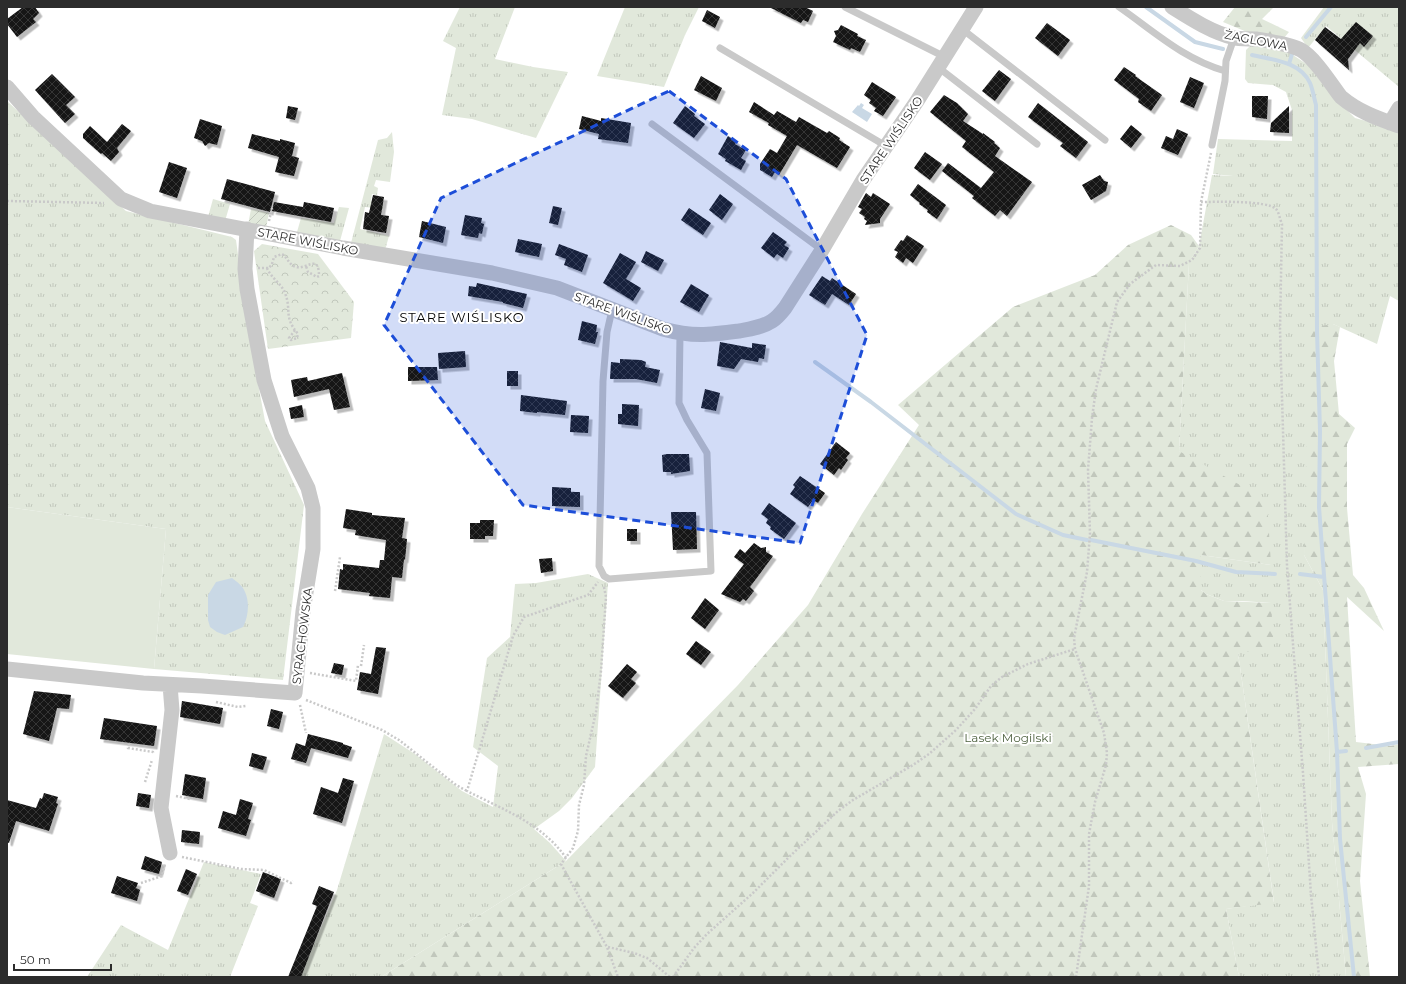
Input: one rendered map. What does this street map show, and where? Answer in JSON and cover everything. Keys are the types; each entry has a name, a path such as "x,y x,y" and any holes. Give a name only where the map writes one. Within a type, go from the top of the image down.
{"street":[{"name":"STARE WIŚLISKO","path":"7,87 33,117 121,199 150,211 350,249 492,273 557,288 646,323 680,334 711,335 749,329 772,321 785,308 822,250 863,180 942,62 976,7"},
{"name":"ŻAGLOWA","path":"1172,7 1215,31 1234,38 1263,40 1301,50 1313,61 1347,101 1366,114 1394,125 1399,108"},
{"name":"STARE WIŚLISKO","path":"247,230 245,269 247,289 264,380 282,436 312,498 314,508 314,549"},
{"name":"SYRACHOWSKA","path":"7,669 170,685 260,690 297,699 304,611 314,549"},
{"path":"170,685 172,710 160,808 174,854"}],"lane":[{"path":"845,7 942,62 1037,144"},
{"path":"1119,7 1168,44 1184,54 1209,66 1225,71"},
{"path":"962,30 1105,140"},
{"path":"1212,145 1225,81 1226,61 1234,38"},
{"path":"720,48 886,146"},
{"path":"652,124 822,250"},
{"path":"612,310 607,332 603,381 599,566 602,575 609,579 710,571 707,453 687,420 679,403 680,334"}],"path":[{"path":"1076,977 1089,886 1090,834 1095,802 1106,765 1107,753 1106,740 1076,649 1074,638 1087,572 1090,534 1088,470 1096,389 1117,302 1130,284 1156,265 1180,266 1192,260 1200,248 1201,202 1212,145"},
{"path":"7,201 118,203 121,199"},
{"path":"1201,202 1224,201 1267,205 1276,209 1282,224 1280,337 1287,566 1311,895 1319,977"},
{"path":"268,222 272,208"},
{"path":"245,269 267,268 272,264 274,257 282,254 295,267 299,268 310,264 315,264 317,266 319,276 317,277 308,272 306,266"},
{"path":"267,268 270,275 279,284 285,294 288,303 288,320 295,330"},
{"path":"335,591 340,557"},
{"path":"467,791 513,636 524,617 588,595 602,575"},
{"path":"602,575 606,597 601,671 586,756 584,785 579,805 578,831 573,848 561,864 607,947 618,977"},
{"path":"314,673 356,681 364,645"},
{"path":"673,977 694,948 707,934 753,893 838,811 852,800 914,765 929,754 956,730 975,709 991,686 1002,677 1028,664 1076,649"},
{"path":"306,733 297,699 309,702 382,730 399,740 456,785 528,822 558,846 566,858"},
{"path":"128,744 128,748 153,752 145,782"},
{"path":"140,883 162,876 166,861 174,854 181,857 241,869 264,870 291,883 293,881"},
{"path":"607,947 634,953 647,958 670,977"}],"highlighted area":[{"path":"669,91 786,179 867,335 800,543 523,505 384,325 441,198"}],"green space":[{"path":"460,7 515,7 495,59 533,67 568,72 536,138 472,119 442,115 456,48 443,41"},
{"path":"625,7 699,7 685,35 664,87 597,76"},
{"path":"1235,7 1274,7 1262,19 1289,32 1284,38 1247,32 1223,22"},
{"path":"1324,7 1399,7 1399,87 1326,26 1308,48 1301,38"},
{"path":"1251,45 1284,49 1308,65 1329,92 1355,118 1384,126 1399,133 1399,301 1390,296 1377,344 1333,324 1304,555 1323,590 1332,822 1346,977 1239,977 1226,909 1274,902 1238,653 1271,603 1224,601 1206,594 1201,590 1201,555 1271,565 1179,451 1189,263 1199,246 1212,175 1233,176 1213,174 1218,139 1292,141 1292,110 1286,92 1273,85 1248,83 1245,79 1246,50"},
{"path":"7,101 126,211 232,237 236,240 249,335 265,421 304,505 283,680 154,669 166,529 7,507"},
{"path":"392,132 394,152 390,182 376,180 374,186 378,188 377,195 372,194 371,201 383,204 383,209 365,207 360,229 389,236 385,250 351,243 378,140 387,138"},
{"path":"213,199 230,204 225,221 208,217"},
{"path":"339,207 349,208 340,241 297,232 301,218 334,223"},
{"path":"251,209 269,213 266,228 248,225"},
{"name":"Lasek Mogilski","path":"1171,225 1191,235 1199,246 1189,263 1179,451 1267,500 1271,565 1201,555 1201,590 1206,594 1224,601 1271,603 1274,649 1238,653 1274,903 1226,909 1239,977 381,977 566,861 738,685 808,605 862,514 919,425 898,405 1013,307 1095,275 1128,245"},
{"path":"262,244 318,254 354,302 351,338 268,349 254,251"},
{"path":"1333,324 1340,327 1334,361 1339,414 1355,428 1347,444 1347,508 1353,575 1364,588 1384,631 1347,597 1356,742 1390,746 1399,744 1399,764 1358,767 1366,794 1360,881 1370,977 1346,977 1332,822 1323,590 1304,555 1309,328"},
{"path":"7,507 166,529 154,669 7,654"},
{"path":"588,574 608,583 595,767 572,798 559,811 534,829 550,843 566,861 381,977 300,977 337,890 384,734 415,754 462,791 493,807 498,766 473,747 487,658 510,637 515,584 536,583"},
{"path":"204,862 261,874 250,903 258,906 230,977 87,977 121,925 168,950"}],"water":[{"path":"861,103 864,105 862,108 872,114 867,122 852,112"},
{"path":"232,578 240,584 247,596 248,610 243,627 225,635 210,627 208,620 208,595 216,582"}],"building":[{"path":"23,7 35,7 39,13 33,19 36,22 17,37 7,24 7,19"},
{"path":"769,7 805,7 813,11 808,22 803,20 801,23"},
{"path":"707,10 720,17 715,28 702,21"},
{"path":"1356,22 1373,36 1364,47 1360,43 1348,59 1349,70 1315,40 1325,27 1341,39"},
{"path":"1047,23 1070,40 1058,56 1035,38"},
{"path":"841,25 858,34 857,36 866,40 860,52 851,48 850,50 833,42 836,36 834,31 838,30"},
{"path":"1124,67 1162,95 1151,111 1138,102 1139,99 1114,80"},
{"path":"999,70 1011,79 995,101 982,91"},
{"path":"52,74 75,97 66,105 75,114 65,123 35,90"},
{"path":"701,76 722,88 716,101 694,90"},
{"path":"1190,77 1204,83 1194,108 1180,102"},
{"path":"872,82 896,97 883,116 874,111 876,108 869,103 871,100 864,95"},
{"path":"944,95 957,103 968,114 963,121 995,142 994,143 1000,148 995,156 1032,182 1007,216 1000,210 995,216 972,198 974,196 942,171 948,163 981,188 994,172 962,147 966,141 930,112"},
{"path":"1252,96 1268,96 1267,119 1252,117"},
{"path":"754,102 774,115 777,111 796,122 799,117 827,133 829,131 840,138 839,140 850,147 837,168 797,145 779,175 775,172 772,177 760,170 760,164 770,149 777,153 787,136 768,125 769,123 749,112"},
{"path":"1038,103 1088,142 1076,158 1060,146 1063,143 1028,117"},
{"path":"288,106 298,108 295,120 286,118"},
{"path":"685,106 695,114 694,116 705,124 694,138 673,123"},
{"path":"1289,106 1289,133 1270,132 1271,123"},
{"path":"582,116 601,121 601,118 631,123 628,143 598,139 599,134 579,129"},
{"path":"200,119 222,126 217,145 209,143 205,146 202,141 194,138"},
{"path":"122,124 131,131 117,148 119,152 111,161 83,138 83,134 90,126 107,142"},
{"path":"1131,125 1142,134 1131,148 1120,139"},
{"path":"1177,129 1188,134 1178,155 1161,148 1166,136 1173,139"},
{"path":"252,134 295,143 292,156 299,158 294,176 275,172 279,157 248,148"},
{"path":"728,136 737,142 735,144 746,150 741,158 746,161 741,170 725,161 726,159 718,154"},
{"path":"925,152 942,164 930,180 914,168"},
{"path":"169,162 187,168 177,198 159,192"},
{"path":"1100,175 1104,181 1108,182 1106,191 1091,200 1082,185"},
{"path":"227,179 275,192 270,212 221,199"},
{"path":"918,184 946,205 937,219 927,212 928,210 910,195"},
{"path":"866,193 871,197 873,193 890,204 880,219 880,223 865,225 867,221 864,219 865,217 859,213 862,209 858,207"},
{"path":"720,194 733,204 722,220 709,210"},
{"path":"373,195 384,197 381,215 389,216 386,233 363,229 365,212 369,213"},
{"path":"274,202 303,207 304,202 334,208 331,222 272,211"},
{"path":"553,206 562,208 558,225 549,223"},
{"path":"689,208 711,223 703,235 681,220"},
{"path":"465,215 482,218 481,223 484,224 482,234 479,233 478,238 461,235"},
{"path":"422,221 446,227 443,243 419,237"},
{"path":"773,232 787,242 784,245 789,248 783,258 777,254 774,258 761,248"},
{"path":"907,235 924,246 913,263 906,258 903,263 895,257 898,252 894,250 901,240 903,241"},
{"path":"518,239 542,244 539,257 515,252"},
{"path":"559,244 588,255 582,272 564,265 566,259 555,255"},
{"path":"646,251 664,260 658,271 641,262"},
{"path":"620,253 636,262 626,279 641,288 633,301 603,283"},
{"path":"822,276 830,281 832,278 856,294 849,305 832,294 825,305 809,295"},
{"path":"477,283 527,294 523,308 503,302 468,296 469,286 476,287"},
{"path":"691,284 709,295 699,312 680,302"},
{"path":"582,321 597,325 596,332 598,332 595,344 578,340"},
{"path":"720,342 752,348 752,343 766,345 764,359 759,358 758,362 741,359 734,369 717,366"},
{"path":"465,351 466,367 439,369 438,353"},
{"path":"620,359 641,360 646,362 645,367 660,370 657,383 636,379 610,379 611,362 620,363"},
{"path":"408,367 437,367 438,380 408,381"},
{"path":"507,371 518,371 518,386 507,386"},
{"path":"342,373 350,407 334,410 329,389 294,397 291,380 307,377 308,381"},
{"path":"705,389 720,393 716,411 701,408"},
{"path":"521,395 567,401 565,415 520,411"},
{"path":"622,404 639,405 638,426 618,424 618,414 622,414"},
{"path":"302,405 304,417 291,419 289,408"},
{"path":"571,415 589,416 588,433 570,432"},
{"path":"836,442 850,453 846,458 848,460 841,470 839,468 834,475 820,464"},
{"path":"689,454 690,471 671,474 671,472 663,472 662,455"},
{"path":"800,476 825,493 818,503 813,500 808,507 790,494 795,487 793,485"},
{"path":"552,487 571,488 571,492 580,492 580,507 552,506"},
{"path":"769,503 796,523 784,539 770,529 771,527 766,523 768,519 761,514"},
{"path":"346,509 372,513 372,515 405,518 402,538 407,539 402,578 392,577 390,598 369,596 370,593 338,589 340,569 343,570 343,564 379,568 380,560 384,560 386,540 355,535 356,530 343,528"},
{"path":"671,512 696,512 697,549 673,550"},
{"path":"480,520 494,520 493,536 485,536 485,539 470,539 470,523 480,523"},
{"path":"627,529 637,529 637,541 627,541"},
{"path":"754,543 761,548 766,547 766,552 773,556 750,587 754,591 746,601 743,599 740,602 721,594 744,564 734,557 740,549 745,553"},
{"path":"552,558 553,571 541,573 539,559"},
{"path":"705,598 719,610 705,629 691,618"},
{"path":"696,641 711,652 701,665 686,654"},
{"path":"376,647 386,648 378,694 357,690 360,672 371,674"},
{"path":"334,663 344,665 342,675 331,673"},
{"path":"627,664 637,672 631,679 636,683 623,698 608,686"},
{"path":"34,691 71,695 69,709 57,708 49,741 23,734"},
{"path":"182,701 223,708 220,724 180,717"},
{"path":"271,709 283,712 279,729 267,726"},
{"path":"104,718 157,726 154,746 100,739"},
{"path":"308,734 343,743 352,747 348,758 311,748 306,763 291,759 296,743 305,746"},
{"path":"252,753 267,757 263,770 249,766"},
{"path":"185,774 206,778 203,799 182,795"},
{"path":"343,778 354,781 342,823 313,814 321,787 338,793"},
{"path":"44,793 58,797 56,803 58,804 49,831 16,821 9,843 7,842 7,800 36,808"},
{"path":"138,793 151,795 149,808 136,806"},
{"path":"240,799 253,803 248,819 251,820 246,836 218,828 223,811 236,815"},
{"path":"182,830 200,832 199,844 181,842"},
{"path":"145,856 162,862 159,874 141,869"},
{"path":"186,869 197,874 188,895 177,891"},
{"path":"263,872 281,879 274,898 256,891"},
{"path":"117,876 138,883 136,888 140,890 137,901 111,893"},
{"path":"319,886 334,892 301,977 288,977 317,906 312,904"}],"waterway":[{"path":"1146,7 1195,42 1223,49"},
{"path":"1306,37 1331,7"},
{"path":"1289,64 1292,54"},
{"path":"1252,55 1277,60 1300,70 1310,83 1316,105 1317,332 1320,431 1319,507 1337,752 1340,839 1354,977"},
{"path":"815,362 871,402 1016,514 1063,535 1087,540"},
{"path":"1091,540 1196,561 1236,572 1275,574"},
{"path":"1300,574 1324,577"},
{"path":"1366,748 1399,742"},
{"path":"1337,752 1346,751"}],"district":[{"name":"STARE WIŚLISKO","path":"462,317"}]}
